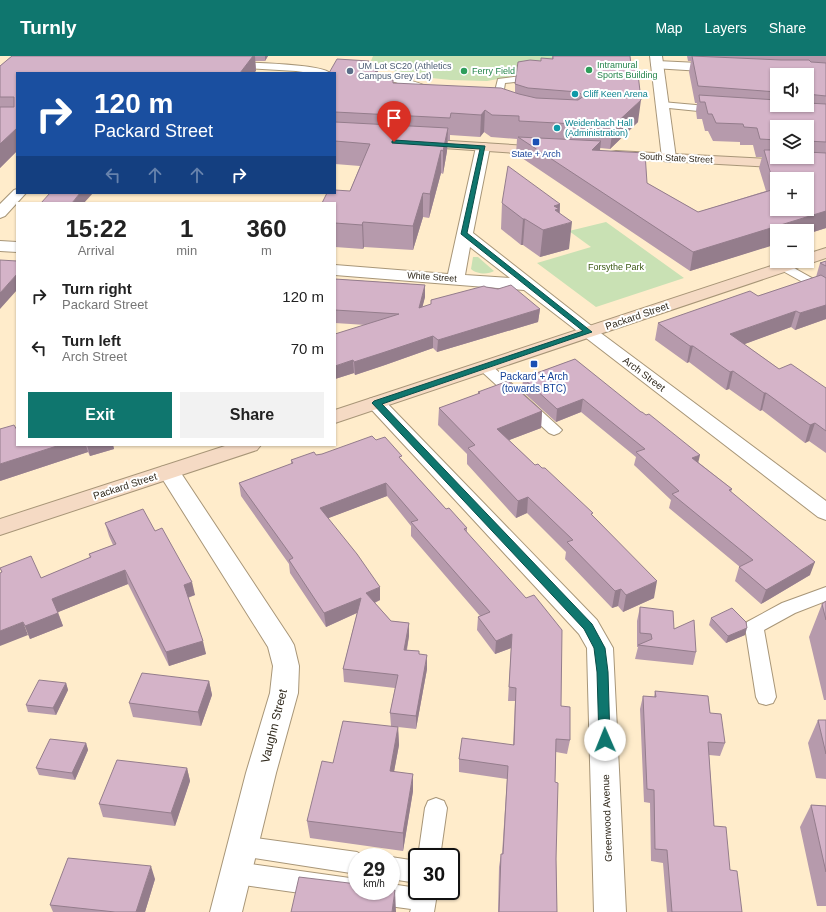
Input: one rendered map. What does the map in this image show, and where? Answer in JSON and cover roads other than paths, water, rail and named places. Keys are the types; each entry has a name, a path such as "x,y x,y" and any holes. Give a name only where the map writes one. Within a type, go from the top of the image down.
{"main road":[{"path":"406,143 558,152"},
{"name":"South State Street","path":"602,154 826,166"},
{"path":"814,257 826,253"},
{"name":"Packard Street","path":"336,417 779,268"},
{"name":"Packard Street","path":"0,527 247,446"}],"street":[{"path":"669,158 656,61 732,69"},
{"path":"456,278 483,147"},
{"path":"0,213 18,194"},
{"name":"Arch Street","path":"464,234 588,332 826,512"},
{"path":"0,246 16,247"},
{"name":"White Street","path":"336,270 456,278 528,285"},
{"name":"Greenwood Avenue","path":"376,403 588,627 600,648 604,703 610,912"},
{"name":"Vaughn Street","path":"168,472 281,646 286,666 284,692 242,846 226,912"}],"lane":[{"path":"227,65 296,68 320,72"},
{"path":"508,110 497,103 494,96 501,81 523,78 538,72"},
{"path":"350,75 399,80 419,86 433,93 440,94"},
{"path":"662,105 726,110"},
{"path":"788,268 826,291"},
{"path":"485,366 554,430"},
{"path":"766,697 754,627 776,613 826,594"},
{"path":"430,848 436,808"},
{"path":"242,846 348,862"},
{"path":"236,872 348,889"},
{"path":"400,896 424,900 422,912"}],"place":[{"name":"Intramural Sports Building","path":"589,70"},
{"name":"UM Lot SC20 (Athletics Campus Grey Lot)","path":"350,71"},
{"name":"Ferry Field","path":"464,71"},
{"name":"Cliff Keen Arena","path":"575,94"},
{"name":"Weidenbach Hall (Administration)","path":"557,128"},
{"name":"State + Arch","path":"536,142"},
{"name":"Packard + Arch (towards BTC)","path":"534,364"}],"park label":[{"name":"Forsythe Park","path":"616,267"}]}
